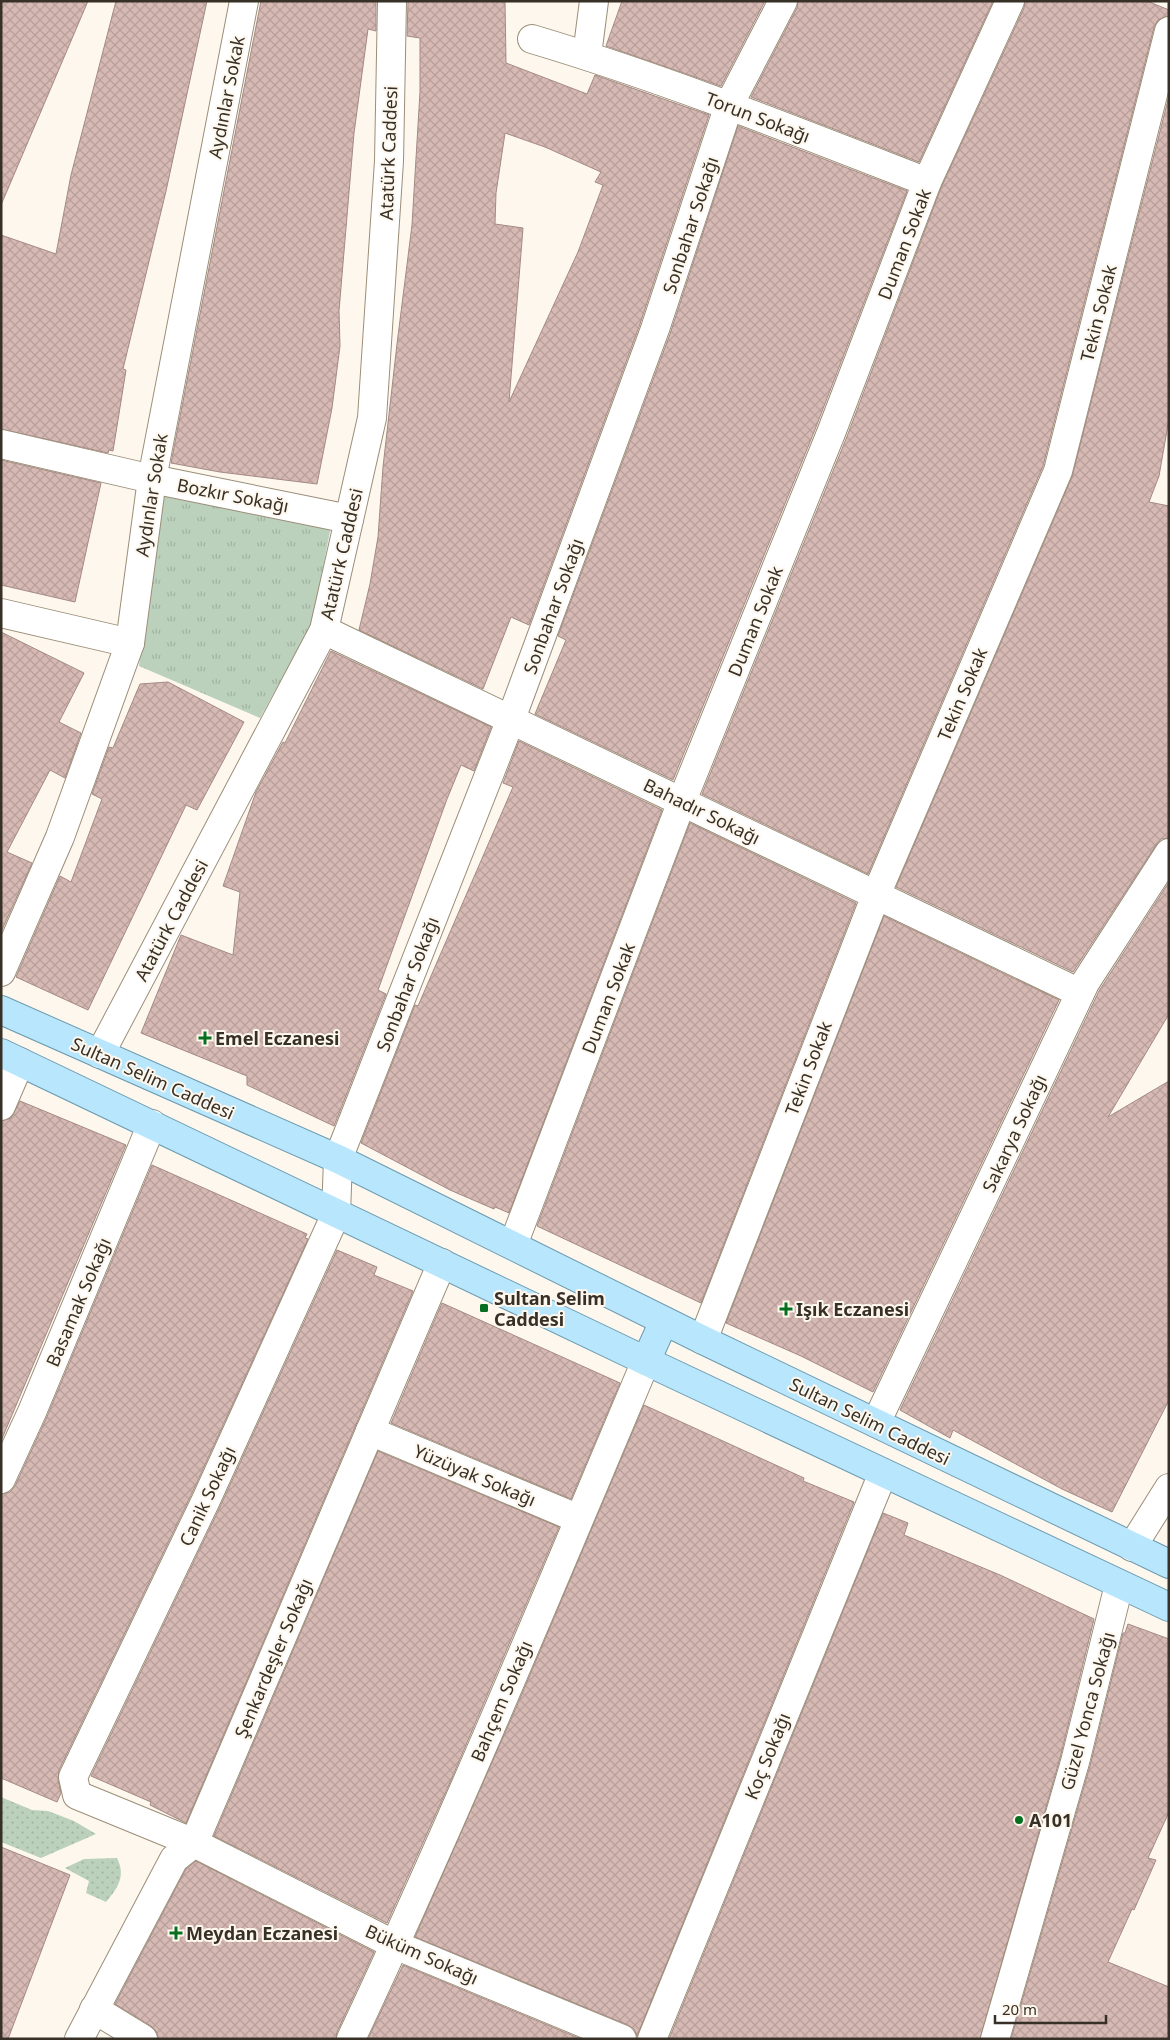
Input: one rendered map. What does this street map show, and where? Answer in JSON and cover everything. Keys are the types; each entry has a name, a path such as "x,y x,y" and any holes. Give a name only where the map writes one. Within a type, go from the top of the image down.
{"main road":[{"name":"Sultan Selim Caddesi","path":"1,1010 338,1159 664,1321 1169,1564"},
{"path":"38,1026 11,1058 646,1362 1169,1607"},
{"path":"646,1362 664,1321"},
{"path":"686,1380 703,1340"},
{"path":"1119,1585 1132,1547"}],"street":[{"name":"Aydınlar Sokak","path":"1,972 60,837 130,642 152,479 244,1"},
{"name":"Atatürk Caddesi","path":"100,1054 324,630 372,418 390,160 392,1"},
{"path":"587,55 594,1"},
{"name":"Sonbahar Sokağı","path":"336,1214 338,1159 511,719 655,329 730,105 783,1"},
{"name":"Duman Sokak","path":"513,1245 682,801 831,432 927,182 1010,1"},
{"name":"Tekin Sokak","path":"703,1340 876,895 1058,470 1169,31"},
{"name":"Torun Sokağı","path":"532,39 587,55 730,105 927,182"},
{"name":"Bozkır Sokağı","path":"1,444 152,479 349,519"},
{"path":"1,613 130,642"},
{"name":"Bahadır Sokağı","path":"324,630 1080,993"},
{"name":"Sakarya Sokağı","path":"876,1423 1080,993 1090,974 1169,852"},
{"path":"1,1106 11,1058"},
{"name":"Basamak Sokağı","path":"1,1479 32,1412 152,1124"},
{"name":"Canik Sokağı","path":"73,1777 206,1500 336,1214"},
{"name":"Şenkardeşler Sokağı","path":"79,2039 174,1859 194,1843 442,1263"},
{"name":"Bahçem Sokağı","path":"351,2039 395,1945 646,1362"},
{"name":"Yüzüyak Sokağı","path":"370,1431 579,1520"},
{"name":"Koç Sokağı","path":"652,2039 883,1472"},
{"path":"1132,1547 1169,1488"},
{"name":"Güzel Yonca Sokağı","path":"995,2039 1072,1771 1119,1585"},
{"name":"Büküm Sokağı","path":"73,1777 77,1795 194,1843 395,1945 622,2039"},
{"path":"94,2009 143,2039"}],"green space":[{"path":"160,491 331,526 312,624 260,718 139,666"},
{"path":"1,1797 32,1810 48,1811 74,1821 96,1834 41,1858 1,1842"},
{"path":"117,1858 120,1864 121,1876 117,1887 106,1902 86,1893 89,1881 65,1868 84,1859"}],"building":[{"path":"1,1 88,1 1,205"},
{"path":"116,1 207,1 166,191 123,369 126,370 113,451 109,450 108,453 1,429 1,235 56,254 71,175"},
{"path":"261,1 376,1 376,31 368,29 354,133 339,311 340,346 332,408 317,484 220,472 171,463"},
{"path":"408,1 505,1 506,63 587,94 595,75 709,115 640,324 529,625 511,617 483,689 359,630 370,584 378,537 383,467 412,225 420,92 420,38 407,36","holes":["505,133 545,147 601,172 595,182 603,185 578,252 509,402 523,228 495,224 496,193"]},
{"path":"622,1 765,1 721,86 606,46"},
{"path":"798,1 993,1 919,162 751,97 797,8"},
{"path":"1025,1 1147,1 1169,10 1169,16 1158,20 1154,27 1043,466 868,874 702,794 846,439 941,188 1024,8"},
{"path":"1169,96 1169,419 1159,476 1149,502 1169,506 1169,838 1161,839 1156,845 1073,972 896,887 1072,477"},
{"path":"738,126 907,191 816,427 673,780 535,714 566,640 558,636 670,334"},
{"path":"1,460 101,483 75,602 1,585"},
{"path":"1,632 84,673 59,722 81,733 65,778 50,770 7,852 32,863 1,932"},
{"path":"331,651 491,727 474,771 461,765 447,799 378,990 386,994 334,1126 247,1085 247,1076 141,1033 181,935 233,955 240,892 223,886 256,792 283,742 285,743"},
{"path":"168,682 244,722 197,810 186,805 88,1010 16,977 60,876 71,882 102,799 92,794 109,747 113,748 140,684"},
{"path":"519,741 662,810 509,1213 495,1207 494,1209 450,1190 361,1143 415,1005 418,1006 513,787 503,783"},
{"path":"690,823 856,903 701,1303 537,1226"},
{"path":"1169,882 1169,1014 1108,1117 1169,1081 1169,1400 1112,1512 1062,1489 953,1430 950,1438 900,1410 1099,991"},
{"path":"884,916 1059,1000 873,1392 801,1356 726,1323"},
{"path":"20,1101 126,1145 1,1441 1,1121 11,1118"},
{"path":"152,1165 307,1234 305,1238 308,1239 192,1493 59,1770 58,1780 61,1793 57,1802 1,1778 1,1494 10,1492 15,1486 46,1419"},
{"path":"337,1250 377,1267 374,1275 413,1291 186,1823 150,1805 151,1802 91,1776 220,1507"},
{"path":"442,1303 620,1383 571,1499 391,1423"},
{"path":"644,1405 804,1478 803,1481 854,1502 637,2036 634,2029 628,2025 415,1937 516,1708"},
{"path":"378,1451 559,1527 451,1780 387,1923 214,1836"},
{"path":"883,1513 908,1523 904,1535 1000,1575 1094,1619 1060,1758 980,2039 669,2039"},
{"path":"1128,1624 1169,1639 1169,1812 1148,1858 1156,1860 1108,1962 1169,1987 1169,2039 1011,2039 1090,1766 1123,1633 1125,1633"},
{"path":"1,1847 70,1875 8,2039 1,2039"},
{"path":"196,1861 374,1952 337,2032 336,2039 159,2039 156,2031 151,2026 115,2004 186,1869"},
{"path":"403,1965 581,2039 368,2039"}],"place":[{"name":"Emel Eczanesi","path":"205,1038"},
{"name":"Sultan Selim Caddesi","path":"484,1308"},
{"name":"Işık Eczanesi","path":"786,1309"},
{"name":"A101","path":"1019,1820"},
{"name":"Meydan Eczanesi","path":"176,1933"}]}
